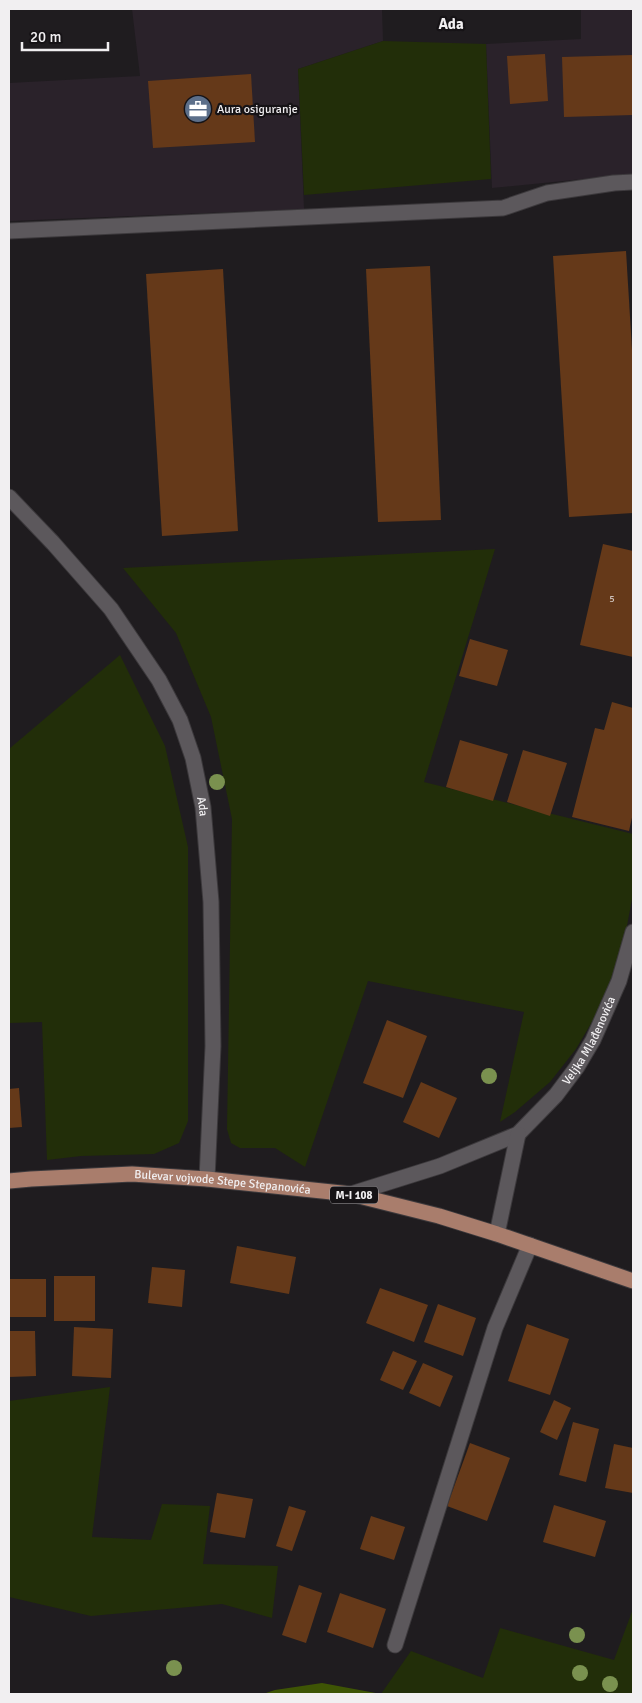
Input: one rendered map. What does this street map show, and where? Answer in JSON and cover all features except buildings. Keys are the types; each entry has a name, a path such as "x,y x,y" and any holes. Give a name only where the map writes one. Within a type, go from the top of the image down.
{"main road":[{"name":"Bulevar vojvode Stepe Stepanovića","path":"9,1181 31,1178 132,1174 206,1179 351,1194 439,1216 633,1280"}],"street":[{"path":"9,231 503,208 547,192 633,182"},
{"name":"Ada","path":"9,497 53,543 111,609 160,680 180,720 193,758 204,807 211,902 213,1046 206,1179"},
{"name":"Veljka Mlađenovića","path":"351,1194 440,1166 518,1134 556,1095 594,1040 619,981 633,932"},
{"path":"497,1234 518,1134"},
{"path":"395,1644 495,1328 530,1245"}],"shaded area":[{"path":"132,9 382,9 383,41 298,69 304,209 9,221 9,83 140,76"},
{"path":"581,9 633,9 633,174 492,188 486,44 581,39"}],"green space":[{"path":"383,41 486,44 491,179 304,195 298,69"},
{"path":"495,549 424,782 633,834 633,894 626,931 606,998 576,1049 550,1082 515,1112 500,1122 524,1012 368,981 305,1167 275,1148 240,1148 231,1143 227,1129 232,819 211,717 176,633 123,568"},
{"path":"120,655 165,746 188,847 188,1121 179,1143 154,1154 81,1156 47,1160 42,1022 9,1023 9,749"},
{"path":"110,1387 92,1537 151,1540 162,1504 210,1506 203,1564 278,1566 272,1618 222,1604 91,1616 9,1597 9,1401"},
{"path":"633,1609 633,1694 381,1694 411,1651 483,1678 500,1628 614,1660"},
{"path":"322,1683 381,1694 263,1694 275,1690"}],"place":[{"name":"Aura osiguranje","path":"198,109"}],"district":[{"name":"Ada","path":"451,24"}]}
